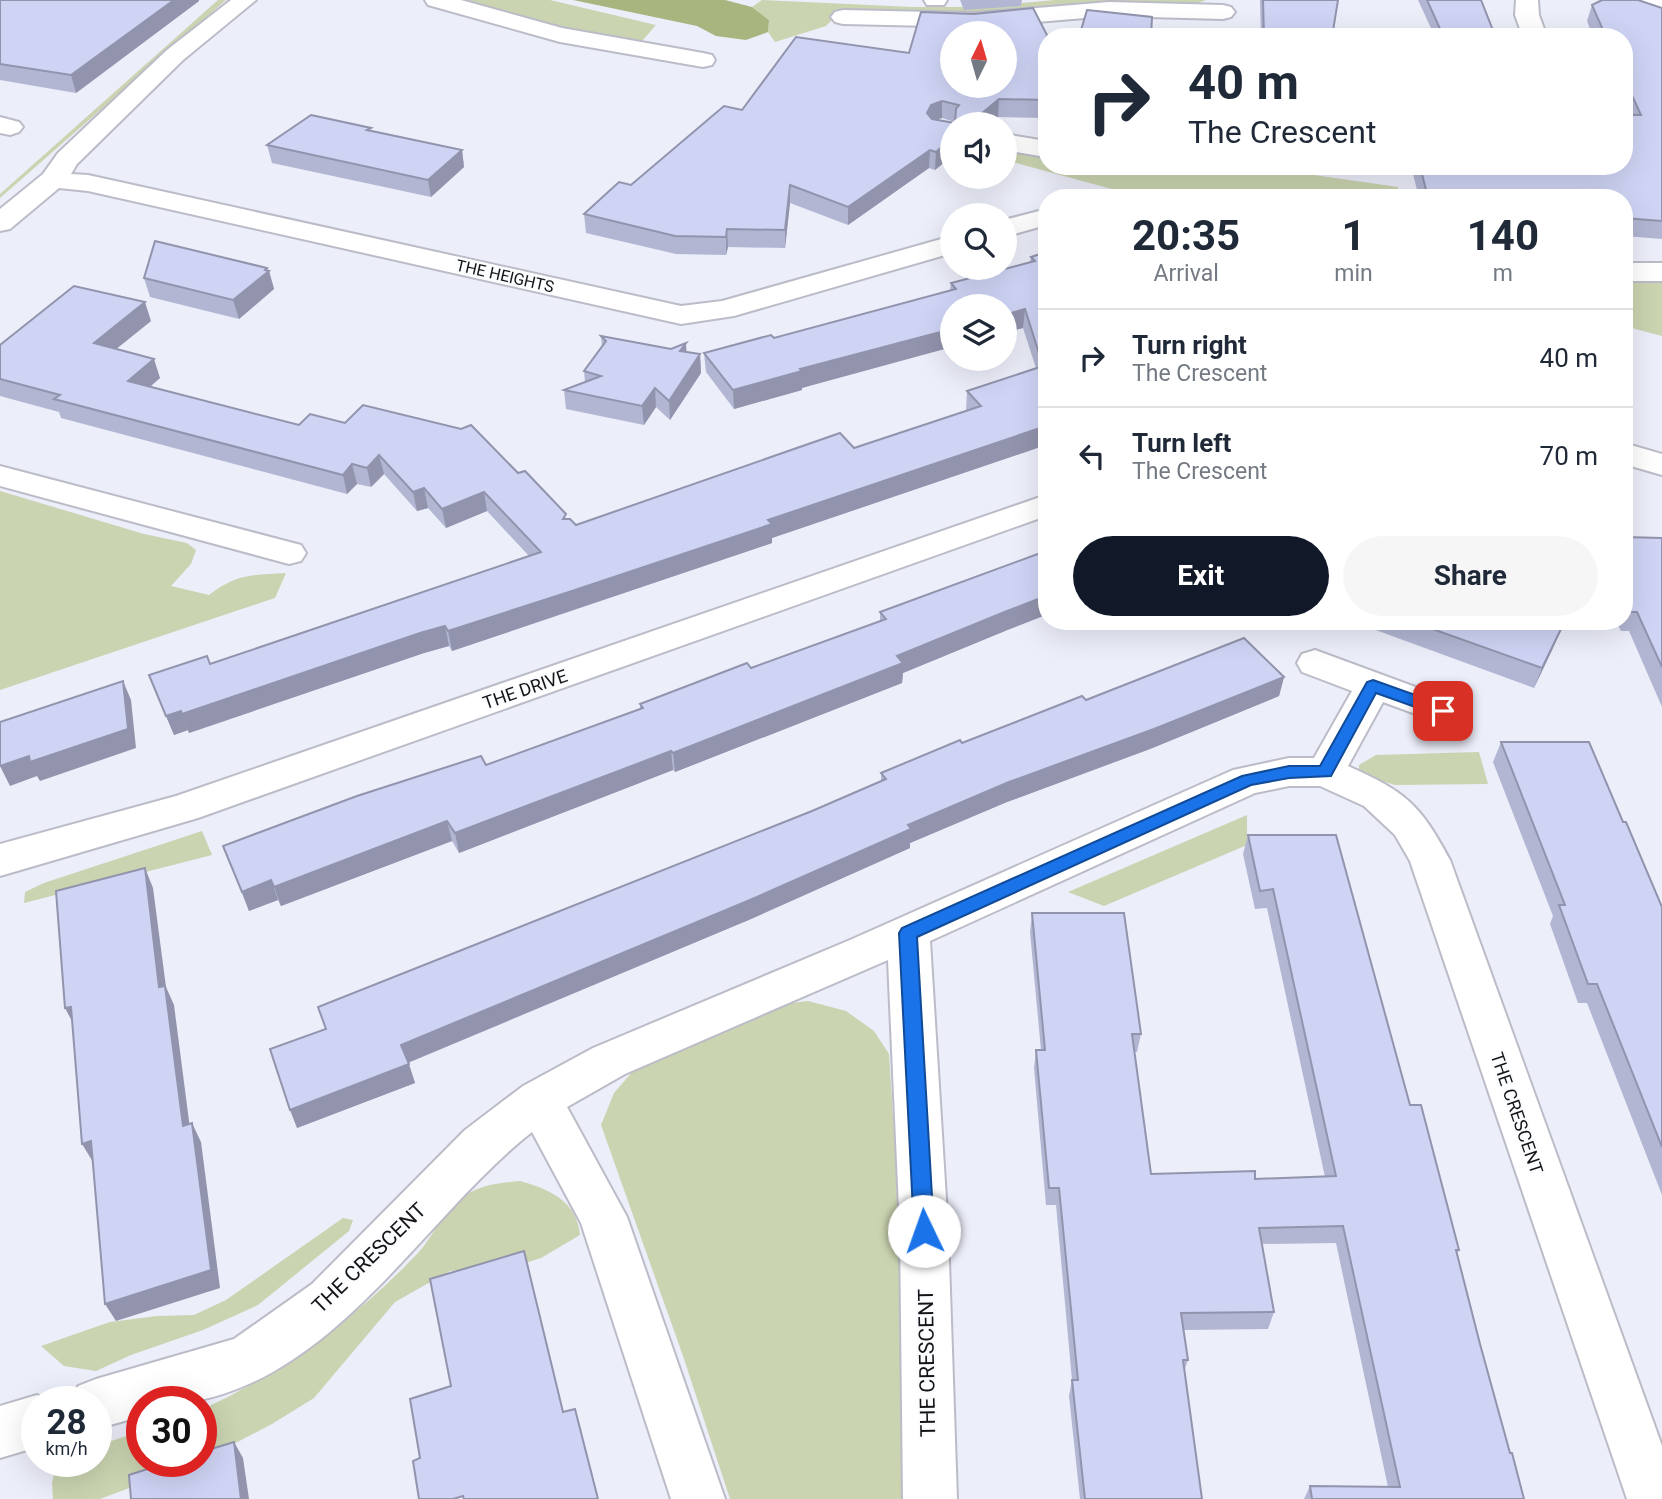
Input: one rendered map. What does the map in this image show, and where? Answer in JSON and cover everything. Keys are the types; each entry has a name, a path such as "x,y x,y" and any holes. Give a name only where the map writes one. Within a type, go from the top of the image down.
{"street":[{"path":"0,223 53,180 67,159 175,55 245,0"},
{"path":"436,0 560,35 703,60"},
{"path":"1527,0 1527,15 1532,28"},
{"path":"1652,0 1662,4"},
{"path":"843,18 873,27 1099,9 1220,6 1216,28"},
{"path":"1017,144 1038,148"},
{"name":"THE HEIGHTS","path":"53,180 88,183 681,315 724,310 940,247"},
{"path":"1017,225 1038,219"},
{"path":"1633,272 1662,272"},
{"path":"1633,456 1662,465"},
{"path":"0,476 289,554"},
{"name":"THE DRIVE","path":"0,860 184,808 1038,508"},
{"path":"1315,663 1443,711"},
{"path":"1325,772 1373,685"},
{"name":"THE CRESCENT","path":"112,1399 247,1360 330,1301 482,1144 539,1100 609,1061 908,933 1247,780 1289,772 1325,772 1378,796 1409,824 1430,860 1654,1499"},
{"name":"THE CRESCENT","path":"908,933 924,1231 930,1499"},
{"path":"539,1100 603,1217 698,1499"},
{"path":"0,1432 21,1426"}],"green space":[{"path":"218,0 226,0 0,198 0,194"},
{"path":"468,0 550,0 656,25 642,41 535,23"},
{"path":"573,0 725,0 752,7 769,20 768,32 746,40 716,36 697,26"},
{"path":"762,0 975,7 1055,0 1206,0 1196,4 1113,3 995,13 841,11 826,26 775,42 768,32 769,20 752,7"},
{"path":"1017,151 1038,155 1038,169 1017,163"},
{"path":"1060,175 1314,175 1398,189 1112,189"},
{"path":"1633,282 1662,282 1662,336 1633,328"},
{"path":"0,491 144,534 187,543 196,550 191,564 171,586 209,595 237,579 286,573 275,598 0,690"},
{"path":"1479,752 1488,784 1395,785 1359,774 1359,765 1376,755"},
{"path":"1247,815 1247,845 1104,906 1068,892"},
{"path":"202,831 212,855 24,903 25,892 44,883"},
{"path":"808,1001 846,1011 874,1031 889,1054 898,1195 903,1499 730,1499 683,1356 601,1125 614,1093 633,1071 775,1005"},
{"path":"520,1181 560,1198 573,1213 580,1235 541,1258 522,1264 450,1271 395,1302 314,1398 217,1453 217,1402 289,1361 343,1322 394,1278 417,1254 447,1212 460,1199 496,1184"},
{"path":"343,1218 353,1220 349,1231 258,1305 203,1330 131,1355 96,1371 64,1366 41,1346 110,1322 194,1315 226,1300"},
{"path":"126,1436 126,1477 158,1477 100,1499 53,1499 53,1477 112,1477 112,1441"}],"building":[{"path":"0,0 174,0 71,75 0,64"},
{"path":"1263,0 1338,0 1333,28 1264,28"},
{"path":"1427,0 1481,0 1492,28 1440,28"},
{"path":"1602,0 1638,0 1662,8 1662,221 1633,219 1633,189 1426,189 1422,175 1633,175 1633,115 1641,115 1633,98 1633,28 1602,28 1592,5"},
{"path":"1033,8 1043,28 1038,28 1038,100 999,99 983,112 956,112 959,105 942,101 931,105 927,113 932,119 940,120 940,148 936,152 930,150 848,207 790,185 785,230 727,229 726,237 675,236 584,214 619,182 631,185 724,106 742,110 796,37 909,53 921,12 974,14"},
{"path":"1087,10 1152,17 1151,28 1082,28"},
{"path":"311,115 462,150 428,180 267,145"},
{"path":"155,241 267,268 265,270 269,271 233,300 144,278"},
{"path":"1038,255 1038,350 1025,309 1017,311 1017,294 940,294 940,332 800,369 802,371 733,390 704,353 771,335 774,338 956,289 951,283 962,280 1017,280 1017,266 1035,261 1031,257"},
{"path":"74,286 145,302 94,343 154,359 128,381 299,425 310,414 345,423 363,405 461,429 471,425 518,473 525,471 566,514 563,519 570,519 576,525 840,433 854,448 981,406 967,391 1038,368 1038,429 768,520 772,524 572,591 448,631 445,626 420,633 182,714 181,711 166,716 149,675 207,656 210,664 541,552 484,492 442,509 424,488 413,492 379,455 367,468 352,464 343,475 54,399 60,395 0,379 0,345"},
{"path":"601,336 671,349 686,343 680,351 700,354 669,401 655,388 642,406 564,390 601,376 584,371 606,341"},
{"path":"1633,537 1662,538 1662,667 1637,612 1633,612"},
{"path":"1038,554 1038,599 897,656 903,663 673,753 671,751 455,833 447,821 274,887 271,880 242,892 223,846 357,796 481,756 486,765 643,708 640,704 747,663 751,668 886,619 880,612"},
{"path":"1435,630 1561,630 1542,668"},
{"path":"1244,638 1284,677 1154,729 1009,782 908,825 911,829 750,900 401,1045 409,1064 290,1110 270,1049 326,1029 318,1007 812,811 886,779 881,773 960,740 962,743 1082,696 1086,700"},
{"path":"123,681 128,729 30,762 29,756 0,766 0,722"},
{"path":"1501,742 1589,742 1662,907 1662,1147 1597,984 1588,984 1559,905 1565,905"},
{"path":"1248,835 1336,835 1410,1105 1421,1105 1459,1250 1456,1250 1480,1344 1524,1499 1312,1499 1310,1486 1400,1487 1343,1226 1259,1228 1274,1312 1181,1313 1188,1360 1183,1360 1202,1499 1085,1499 1072,1380 1078,1380 1059,1188 1049,1188 1036,1050 1045,1050 1032,913 1124,913 1141,1034 1132,1034 1151,1174 1255,1171 1255,1179 1336,1176 1273,889 1260,891"},
{"path":"145,868 159,987 165,986 183,1126 192,1123 211,1270 105,1304 91,1141 82,1144 71,1007 65,1008 56,891"},
{"path":"524,1251 563,1412 575,1409 598,1499 464,1499 463,1496 453,1499 419,1499 413,1461 420,1458 410,1399 451,1386 430,1279"},
{"path":"234,1442 241,1499 131,1499 129,1477 217,1477 217,1447"}],"route":[{"path":"924,1231 908,933 1247,780 1289,772 1325,772 1373,685 1443,711"}]}
